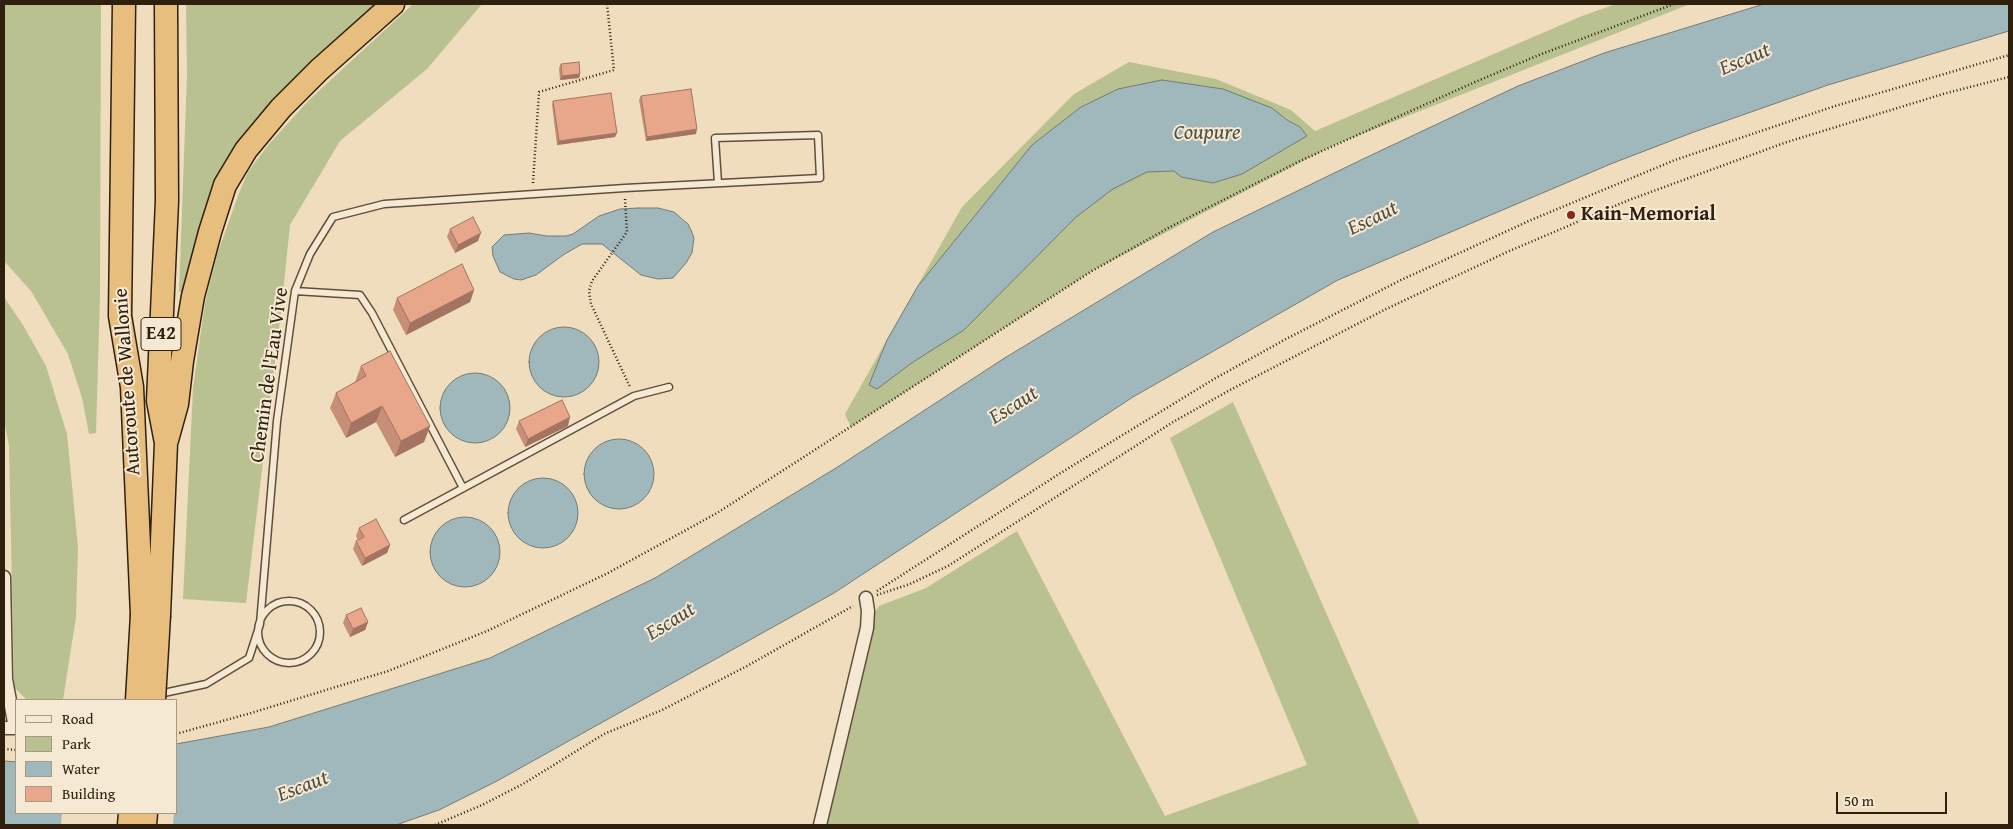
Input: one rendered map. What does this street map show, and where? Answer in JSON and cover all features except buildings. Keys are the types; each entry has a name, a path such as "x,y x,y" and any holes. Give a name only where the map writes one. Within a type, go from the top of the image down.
{"highway":[{"name":"Autoroute de Wallonie","path":"124,4 120,316 132,387 151,615 154,699"},
{"name":"Autoroute de Wallonie","path":"135,699 151,615 166,443 158,401 167,201 166,4"},
{"path":"166,443 177,404 193,296 225,185 246,150 281,108 319,70 393,4"}],"street":[{"path":"4,577 6,679 12,728"},
{"path":"820,825 867,628 868,611 866,598"}],"lane":[{"name":"Chemin de l'Eau Vive","path":"139,699 206,684 250,658 260,624 277,421 295,291 310,254 333,217 384,204 532,193 820,178 818,135 715,138 718,183"},
{"path":"295,291 360,295 372,313 463,488"},
{"path":"404,520 634,396 669,387"},
{"path":"289,600 300,602 308,607 317,620 320,635 317,645 303,660 293,663 278,661 265,652 259,643 257,633 260,624 263,614 270,606 289,600"}],"path":[{"path":"532,193 539,92 614,70 607,4"},
{"path":"178,733 388,671 486,631 608,573 717,512 1092,271 1170,227 1300,161 1457,90 1539,55 1674,4"},
{"path":"866,598 1052,478 1186,396 1286,339 1401,280 1539,216 1692,154 1835,106 2009,55"},
{"path":"866,598 910,584 948,566 1173,422 1230,390 1386,309 1507,252 1629,200 1784,143 1943,94 2009,77"},
{"path":"626,202 628,232 592,281 590,291 591,304 634,396"},
{"path":"435,825 482,805 515,788 604,734 662,710 747,666 841,613"}],"green space":[{"path":"4,4 101,4 100,296 96,433 89,434 82,398 68,354 31,291 4,261"},
{"path":"186,4 380,4 253,128 186,290 179,292 187,75"},
{"path":"413,4 482,4 427,69 340,141 290,225 246,603 183,599 193,388 205,303 217,255 239,193 248,172 269,144 309,100"},
{"path":"1616,4 1690,4 1332,146 1092,271 851,427 845,414 962,207 1074,94 1129,62 1216,79 1291,110 1315,131 1582,16"},
{"path":"4,297 23,325 46,366 67,434 78,547 76,617 63,699 26,699 14,687 9,446 4,421"},
{"path":"1233,402 1420,825 814,825 817,808 829,811 868,624 879,606 926,588 1017,531 1165,816 1307,765 1170,438"}],"water":[{"name":"Escaut","path":"1764,4 2009,4 2009,31 1828,85 1694,132 1613,163 1338,280 1133,397 834,593 497,781 439,810 396,825 4,825 4,761 15,762 15,814 178,814 178,744 269,727 490,658 655,578 836,468 1003,359 1213,232 1518,86 1604,53"},
{"name":"Coupure","path":"1162,80 1223,89 1272,108 1287,120 1300,127 1307,136 1242,174 1213,183 1181,177 1174,171 1147,172 1113,189 1076,217 964,330 913,362 877,389 869,385 887,340 918,286 1032,145 1081,107 1118,89"},
{"path":"658,208 674,212 688,224 691,230 694,238 692,253 673,278 658,279 641,275 602,244 582,244 536,275 521,280 514,279 500,272 493,256 492,247 504,235 529,233 547,236 566,236 573,234 599,216 620,209"},
{"path":"571,327 584,333 593,342 597,348 599,362 597,376 589,387 578,395 557,397 550,395 539,387 531,376 529,355 531,348 539,337 550,329"},
{"path":"482,373 495,379 504,388 508,394 510,408 508,422 500,433 489,441 468,443 461,441 450,433 442,422 440,401 442,394 450,383 461,375"},
{"path":"626,439 639,445 648,454 652,460 654,474 652,488 644,499 633,507 612,509 605,507 594,499 586,488 584,467 586,460 594,449 605,441"},
{"path":"550,478 563,484 572,493 576,499 578,513 576,527 568,538 557,546 536,548 529,546 518,538 510,527 508,506 510,499 518,488 529,480"},
{"path":"472,517 485,523 494,532 498,538 500,552 498,566 490,577 479,585 458,587 451,585 440,577 432,566 430,545 432,538 440,527 451,519"}],"pier":[{"path":"62,814 174,814 173,825 61,825"}],"place":[{"name":"Kain-Memorial","path":"1571,215"}]}
